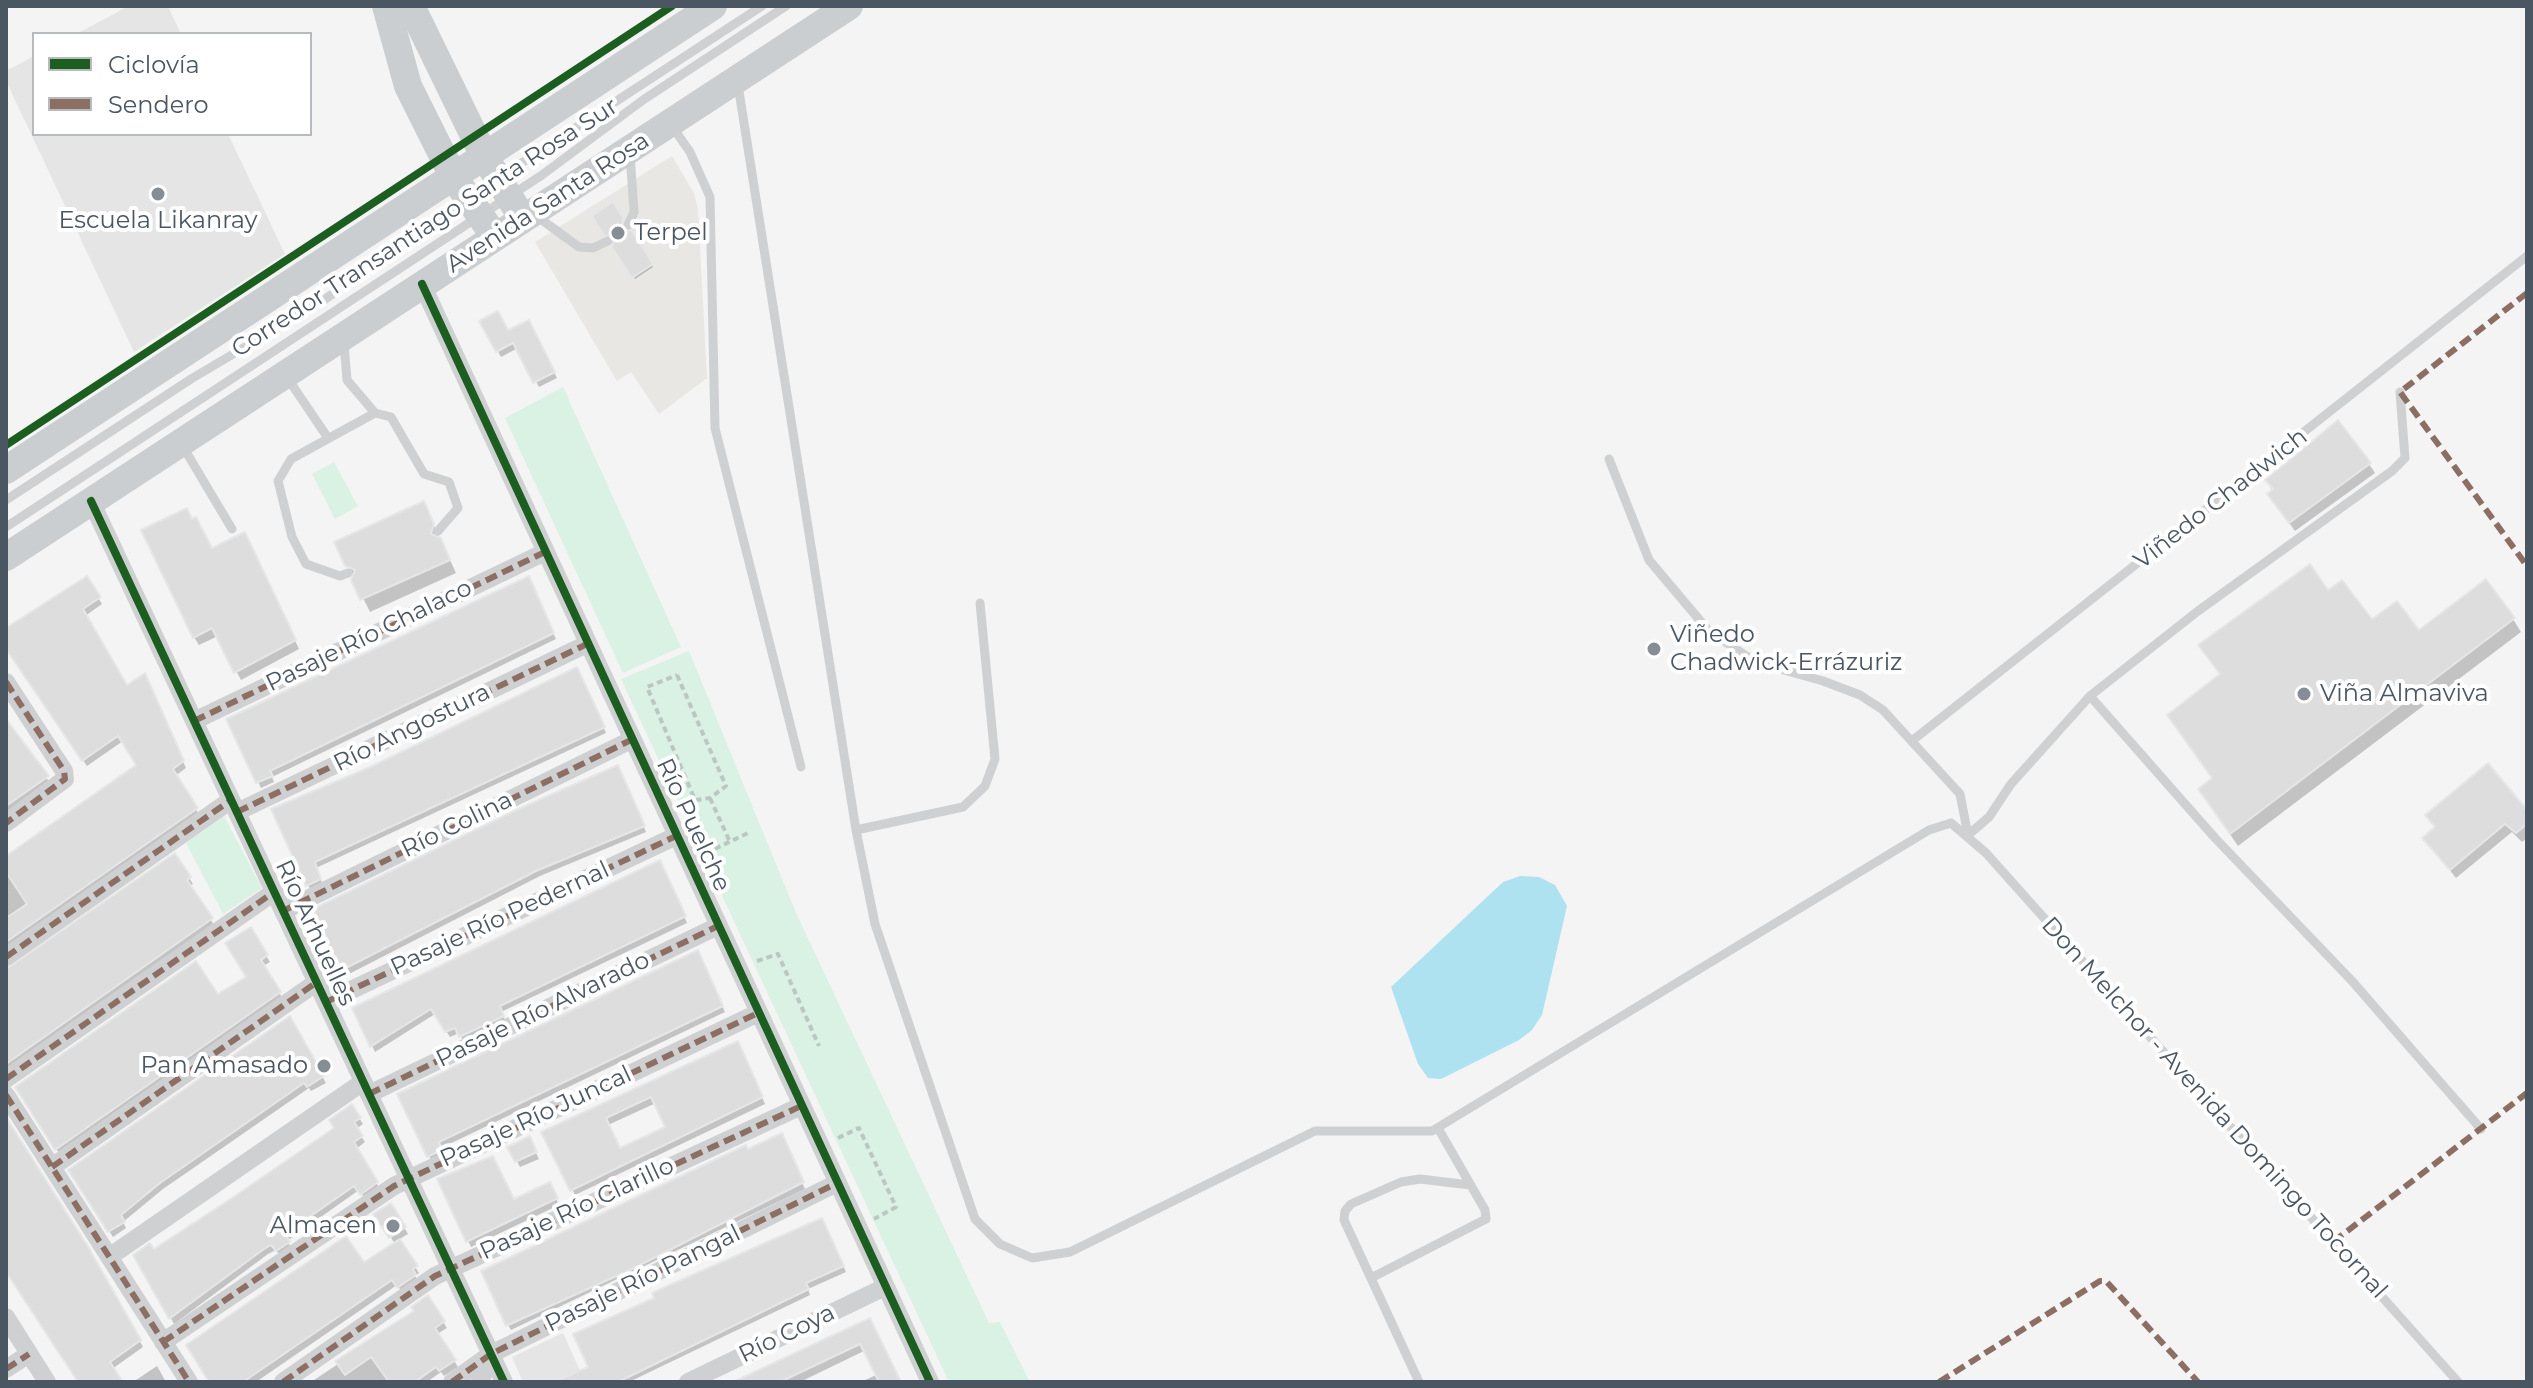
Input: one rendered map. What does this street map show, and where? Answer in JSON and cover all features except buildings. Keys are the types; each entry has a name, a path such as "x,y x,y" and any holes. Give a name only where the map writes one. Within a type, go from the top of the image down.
{"main road":[{"path":"386,6 408,86 474,206"},
{"path":"411,6 510,192"},
{"name":"Avenida Santa Rosa","path":"6,557 422,284 474,206 510,192 713,6"},
{"name":"Avenida Santa Rosa","path":"6,470 474,206 630,150 849,6"}],"street":[{"name":"Río Puelche","path":"422,284 930,1382"},
{"name":"Río Arhuelles","path":"91,501 504,1382"},
{"name":"Pasaje Río Chalaco","path":"194,721 545,552"},
{"name":"Río Angostura","path":"6,957 234,806 587,644"},
{"path":"6,682 64,771 65,779 6,823"},
{"name":"Río Colina","path":"283,911 631,740"},
{"name":"Pasaje Río Pedernal","path":"326,1002 676,836"},
{"path":"6,1079 274,892"},
{"name":"Pasaje Río Alvarado","path":"109,1257 366,1088 718,926"},
{"path":"52,1167 317,982"},
{"name":"Pasaje Río Juncal","path":"163,1342 408,1178 758,1013"},
{"path":"6,1095 189,1382"},
{"name":"Pasaje Río Clarillo","path":"283,1382 450,1268 801,1106"},
{"name":"Pasaje Río Pangal","path":"452,1382 491,1354 837,1183"},
{"name":"Río Coya","path":"688,1382 885,1287"},
{"path":"6,1317 47,1382"},
{"path":"6,1369 29,1354"},
{"path":"480,1382 491,1354"}],"lane":[{"name":"Corredor Transantiago Santa Rosa Sur","path":"510,192 762,6"},
{"name":"Corredor Transantiago Santa Rosa Sur","path":"510,192 580,149 643,100 786,6"},
{"path":"737,80 856,830 875,924 975,1219 1000,1244 1032,1258 1070,1252 1294,1138 1315,1131 1415,1133 1438,1128 1929,830 1951,823 1968,835"},
{"path":"670,124 690,152 710,197 715,428 801,767"},
{"path":"628,225 634,212 630,150"},
{"path":"510,192 579,247 593,248 608,241"},
{"name":"Corredor Transantiago Santa Rosa Sur","path":"6,500 191,379 474,206"},
{"name":"Corredor Transantiago Santa Rosa Sur","path":"6,527 474,206"},
{"name":"Viñedo Chadwich","path":"1913,740 2527,256"},
{"path":"343,335 347,380 375,413 391,417 424,474 449,482 458,508 438,531"},
{"path":"284,374 328,438"},
{"path":"1968,835 1989,817 2011,784 2090,696 2198,611 2392,471 2405,458 2400,392"},
{"path":"348,573 340,576 306,564 292,537 278,481 291,459 375,413"},
{"path":"180,442 232,529"},
{"path":"1609,459 1649,560 1708,630 1755,662 1860,695 1883,710 1960,794 1968,835"},
{"path":"856,830 963,807 985,786 995,759 980,603"},
{"path":"2090,696 2215,838 2352,981 2481,1129"},
{"name":"Don Melchor - Avenida Domingo Tocornal","path":"1968,835 2458,1382"},
{"path":"1371,1278 1486,1219 1485,1210 1438,1128"},
{"path":"1419,1382 1344,1220 1351,1204 1401,1182 1420,1179 1470,1185"}],"path":[{"path":"677,675 726,786 710,798 695,800 647,687 677,675"},
{"path":"710,798 730,842"},
{"path":"697,857 748,833"},
{"path":"747,965 778,954 819,1046"},
{"path":"830,1142 859,1128 896,1207 868,1222"}],"shaded area":[{"path":"129,6 168,6 180,32 80,32"},
{"name":"Escuela Likanray","path":"32,57 32,136 229,136 285,254 134,352 6,81 6,71"},
{"path":"672,156 694,193 698,209 707,378 659,414 631,372 617,381 535,242"},
{"path":"563,1333 585,1382 523,1382 512,1357"}],"green space":[{"path":"563,387 681,647 623,673 505,418"},
{"path":"334,462 358,506 335,519 312,474"},
{"path":"689,651 796,913 989,1323 1000,1322 1030,1382 949,1382 621,679"},
{"path":"224,816 262,888 223,914 186,843"}],"water":[{"path":"1520,876 1539,877 1555,885 1567,906 1542,1015 1532,1030 1519,1040 1441,1079 1428,1078 1418,1064 1391,987 1503,882"}],"marked path":[{"path":"2527,293 2400,392 2527,566"},
{"path":"194,721 545,552"},
{"path":"237,812 587,644"},
{"path":"6,682 64,771 65,779 6,823"},
{"path":"283,911 631,740"},
{"path":"6,957 231,800"},
{"path":"326,1002 676,836"},
{"path":"6,1079 274,892"},
{"path":"369,1094 718,926"},
{"path":"52,1167 317,982"},
{"path":"163,1342 394,1186 758,1013"},
{"path":"2333,1242 2527,1093"},
{"path":"6,1095 189,1382"},
{"path":"283,1382 435,1276 801,1106"},
{"path":"452,1382 491,1354 837,1183"},
{"path":"1939,1382 2100,1281 2106,1281 2198,1382"},
{"path":"6,1369 29,1354"}],"cycle path":[{"path":"6,445 672,6"},
{"path":"422,284 930,1382"},
{"path":"91,501 504,1382"}],"place":[{"name":"Escuela Likanray","path":"158,194"},
{"name":"Terpel","path":"618,233"},
{"name":"Viñedo Chadwick-Errázuriz","path":"1654,649"},
{"name":"Viña Almaviva","path":"2304,694"},
{"name":"Pan Amasado","path":"324,1066"},
{"name":"Almacen","path":"393,1226"}]}
